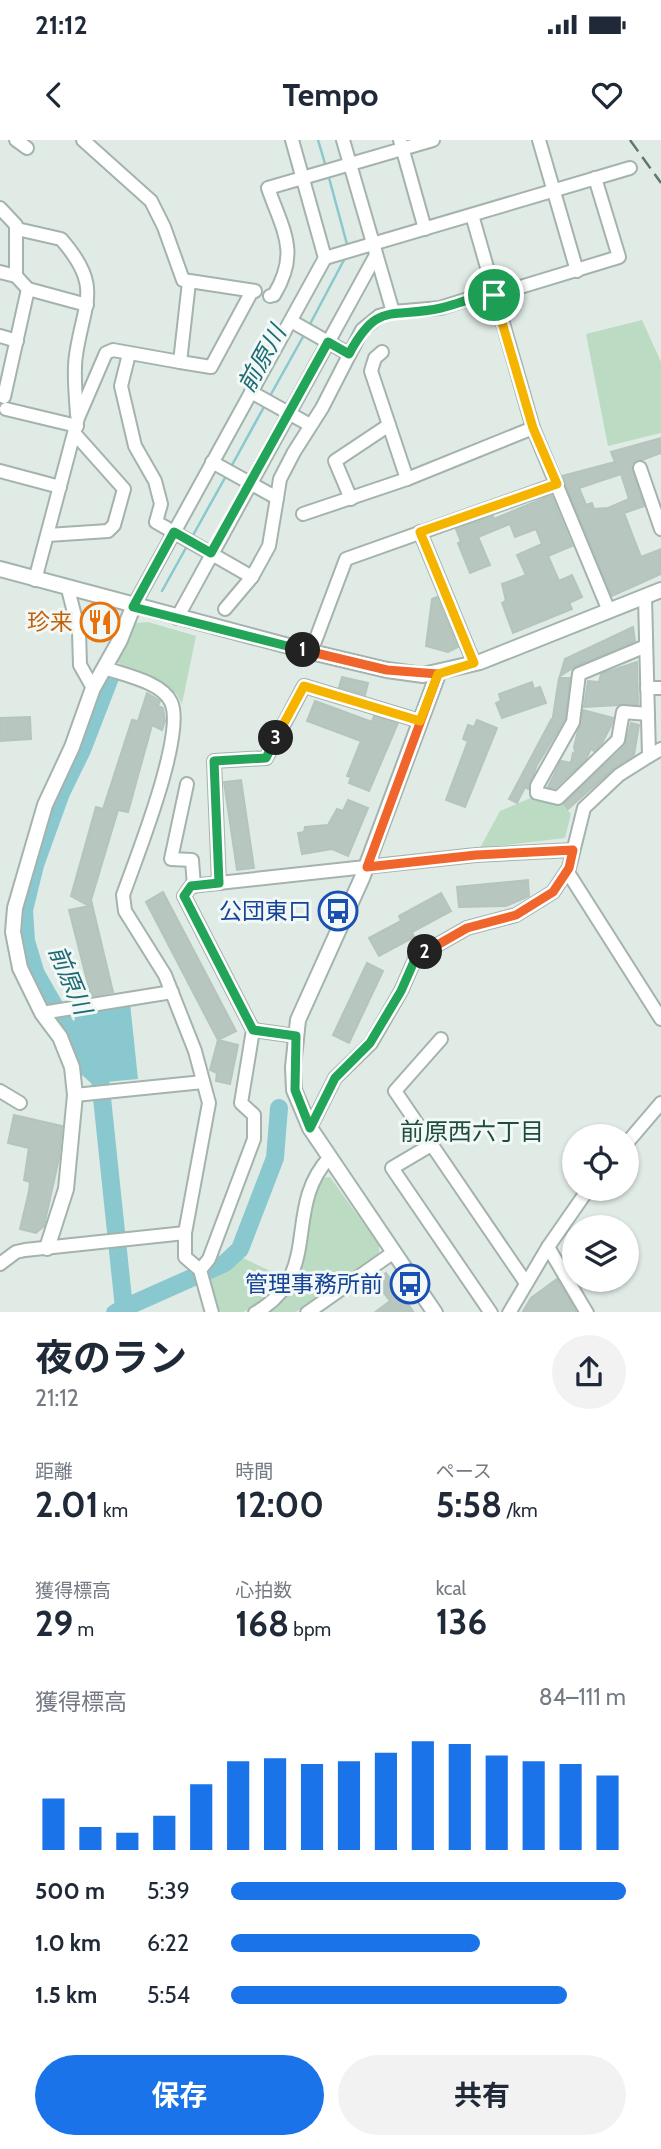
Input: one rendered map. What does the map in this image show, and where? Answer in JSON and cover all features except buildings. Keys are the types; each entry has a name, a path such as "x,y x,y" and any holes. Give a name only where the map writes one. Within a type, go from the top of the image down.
{"street":[{"path":"16,140 27,148"},
{"path":"35,580 76,426 106,353 113,350 211,367 253,291 183,280 151,201 83,140"},
{"path":"47,1248 66,1189 75,1095 72,1067 60,1037 42,1013 20,968 13,932 15,908 44,805 72,747 93,688 133,607 325,258 292,140"},
{"path":"343,140 393,312"},
{"path":"270,296 274,295 281,284 289,261 288,245 268,188 350,164 401,144 433,140"},
{"path":"538,140 577,271"},
{"path":"401,144 425,229"},
{"path":"325,258 375,249 425,229 630,168"},
{"path":"225,609 252,576 269,546 280,479 362,330 379,316 393,312 440,308 619,257 596,178"},
{"path":"0,208 17,229 22,282 0,382"},
{"path":"472,215 533,428 608,611"},
{"path":"17,229 61,239 86,278 87,305 74,379 76,426 124,489 114,525 108,530 48,535"},
{"path":"177,618 328,342 375,249"},
{"path":"0,272 87,305"},
{"path":"180,362 190,282"},
{"path":"291,321 349,354"},
{"path":"9,339 3,407 76,426"},
{"path":"382,352 375,358 371,371 407,478"},
{"path":"129,354 121,386 135,446 155,481 161,504 156,522 252,576"},
{"path":"251,392 310,425"},
{"path":"351,499 335,461 389,425"},
{"path":"303,514 351,499 533,428"},
{"path":"212,462 277,498"},
{"path":"640,468 661,529"},
{"path":"0,471 60,487"},
{"path":"311,652 343,562 557,484"},
{"path":"420,532 474,663"},
{"path":"0,569 133,607 311,652 387,670 438,674 474,663 661,590"},
{"path":"68,589 75,609 80,665 93,688"},
{"path":"645,597 649,756"},
{"path":"646,646 579,674 573,722 537,786 537,793 558,798 618,740 623,712 648,714"},
{"path":"105,668 158,688 171,701 175,720 168,759 123,895 125,911 172,992 195,1051 209,1103 185,1233 185,1257 200,1270 212,1312"},
{"path":"435,1312 310,1128 295,1090 296,1036 303,1006 367,867 438,674"},
{"path":"219,883 214,761 266,758 304,686 420,721"},
{"path":"647,688 661,688"},
{"path":"310,1128 335,1078 370,1043 401,991 416,957 467,928 516,915 553,892 567,871 584,808 619,775 661,749"},
{"path":"187,784 171,859 192,860 194,886"},
{"path":"200,1270 209,1259 254,1139 254,1115 241,1103 253,1030 184,896 194,886 219,883 476,855 573,850"},
{"path":"567,871 661,1019"},
{"path":"42,1013 172,992"},
{"path":"253,1030 296,1036"},
{"path":"441,1039 395,1091 526,1283"},
{"path":"75,1095 203,1082"},
{"path":"0,1091 20,1103"},
{"path":"639,1129 661,1103"},
{"path":"431,1145 392,1168 491,1312"},
{"path":"255,1312 283,1292 290,1282 298,1257 306,1196 316,1173 329,1158"},
{"path":"509,1312 548,1247 580,1201"},
{"path":"0,1264 16,1252 185,1233"},
{"path":"548,1247 587,1312"},
{"path":"307,1312 394,1252"}],"green space":[{"path":"642,320 661,362 661,433 608,446 586,334"},
{"path":"148,622 196,636 182,704 176,693 116,662 135,623"},
{"path":"533,797 534,801 561,802 571,814 565,838 480,848 500,811"},
{"path":"330,1177 379,1245 379,1253 296,1312 266,1312 258,1305 243,1312 221,1312 214,1305 206,1274 237,1255 297,1284 312,1199 323,1178"}],"water":[{"path":"130,1003 138,1079 106,1082 101,1070 83,1055 68,1024 75,1020 74,1011"}],"waterway":[{"name":"前原川","path":"318,140 326,167"},
{"name":"前原川","path":"328,174 348,248"},
{"name":"前原川","path":"309,326 345,258"},
{"name":"前原川","path":"270,396 304,335"},
{"name":"前原川","path":"231,467 265,405"},
{"name":"前原川","path":"192,537 226,476"},
{"name":"前原川","path":"162,591 187,546"},
{"name":"前原川","path":"111,675 82,750 61,793 35,865 24,910 26,941 36,974 71,1035 81,1062 100,1079 124,1308 117,1312"},
{"name":"前原川","path":"124,1308 225,1263 240,1249 275,1158 279,1108"}],"railway":[{"path":"630,140 661,183"}],"place":[{"name":"珍来","path":"100,622"},
{"name":"公団東口","path":"338,911"},
{"name":"管理事務所前","path":"410,1284"}],"district":[{"name":"前原西六丁目","path":"472,1132"}],"route":[{"path":"494,295 494,291 440,308 393,312 379,316 362,330 349,354 328,342 211,553 174,532 133,607 387,670 438,674 367,867 476,855 573,850 569,868 553,892 516,915 467,928 416,957 401,991 370,1043 335,1078 310,1128 295,1090 293,1067 296,1036 253,1030 184,896 191,886 219,883 214,761 266,758 304,686 420,721 438,674 474,663 420,532 557,484 533,428 494,295"}]}
